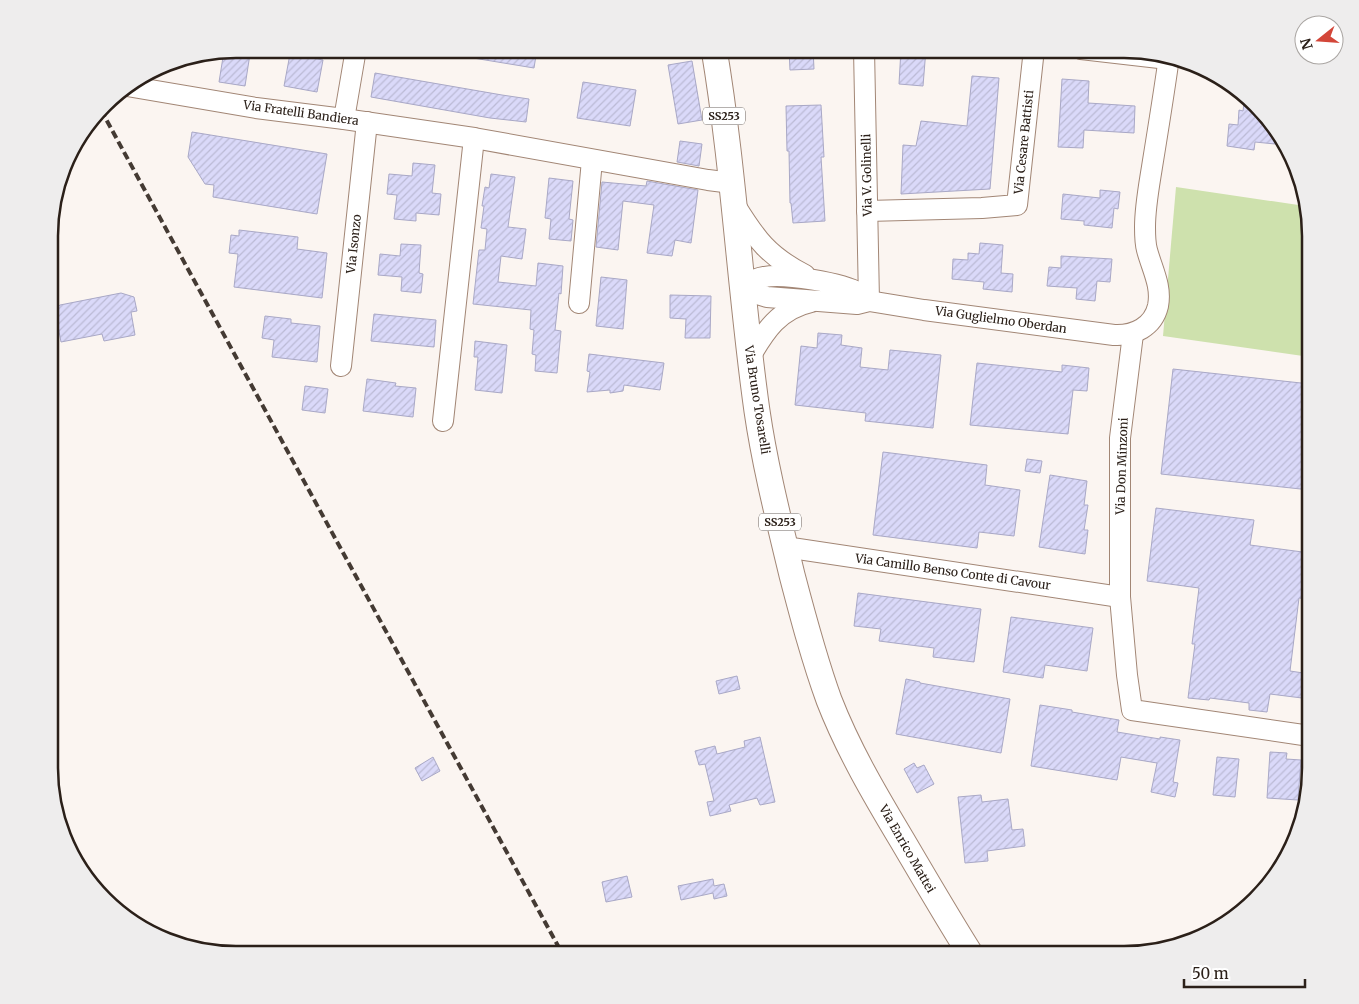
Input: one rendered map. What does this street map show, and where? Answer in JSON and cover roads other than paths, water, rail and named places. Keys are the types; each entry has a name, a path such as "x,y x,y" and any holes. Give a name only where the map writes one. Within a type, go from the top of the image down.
{"main road":[{"name":"Via Bruno Tosarelli","path":"715,58 725,118 750,357 766,458 785,547 819,671 829,700 847,740"},
{"name":"Via Enrico Mattei","path":"847,740 882,806 966,946"}],"street":[{"path":"344,119 354,58"},
{"name":"Via V. Golinelli","path":"864,58 869,301"},
{"name":"Via Cesare Battisti","path":"868,211 982,208 1017,205 1033,58"},
{"path":"1133,334 1150,321 1158,307 1159,289 1148,251 1145,226 1167,63"},
{"name":"Via Fratelli Bandiera","path":"136,88 256,108 474,138 592,160 733,193"},
{"name":"Via Isonzo","path":"341,366 367,122"},
{"path":"443,421 474,138"},
{"path":"579,304 592,160"},
{"name":"Via Guglielmo Oberdan","path":"733,193 750,229 762,245 778,260 813,280"},
{"name":"Via Guglielmo Oberdan","path":"742,286 764,276 813,280 861,293 869,301"},
{"name":"Via Guglielmo Oberdan","path":"742,286 754,293 767,297 857,304 869,301 1114,336 1133,334"},
{"name":"Via Guglielmo Oberdan","path":"750,357 770,325 790,310 814,301"},
{"name":"Via Don Minzoni","path":"1133,334 1120,438 1120,597 1132,710 1302,735"},
{"name":"Via Camillo Benso Conte di Cavour","path":"785,547 1120,597"}],"railway":[{"path":"104,116 558,946"}]}
